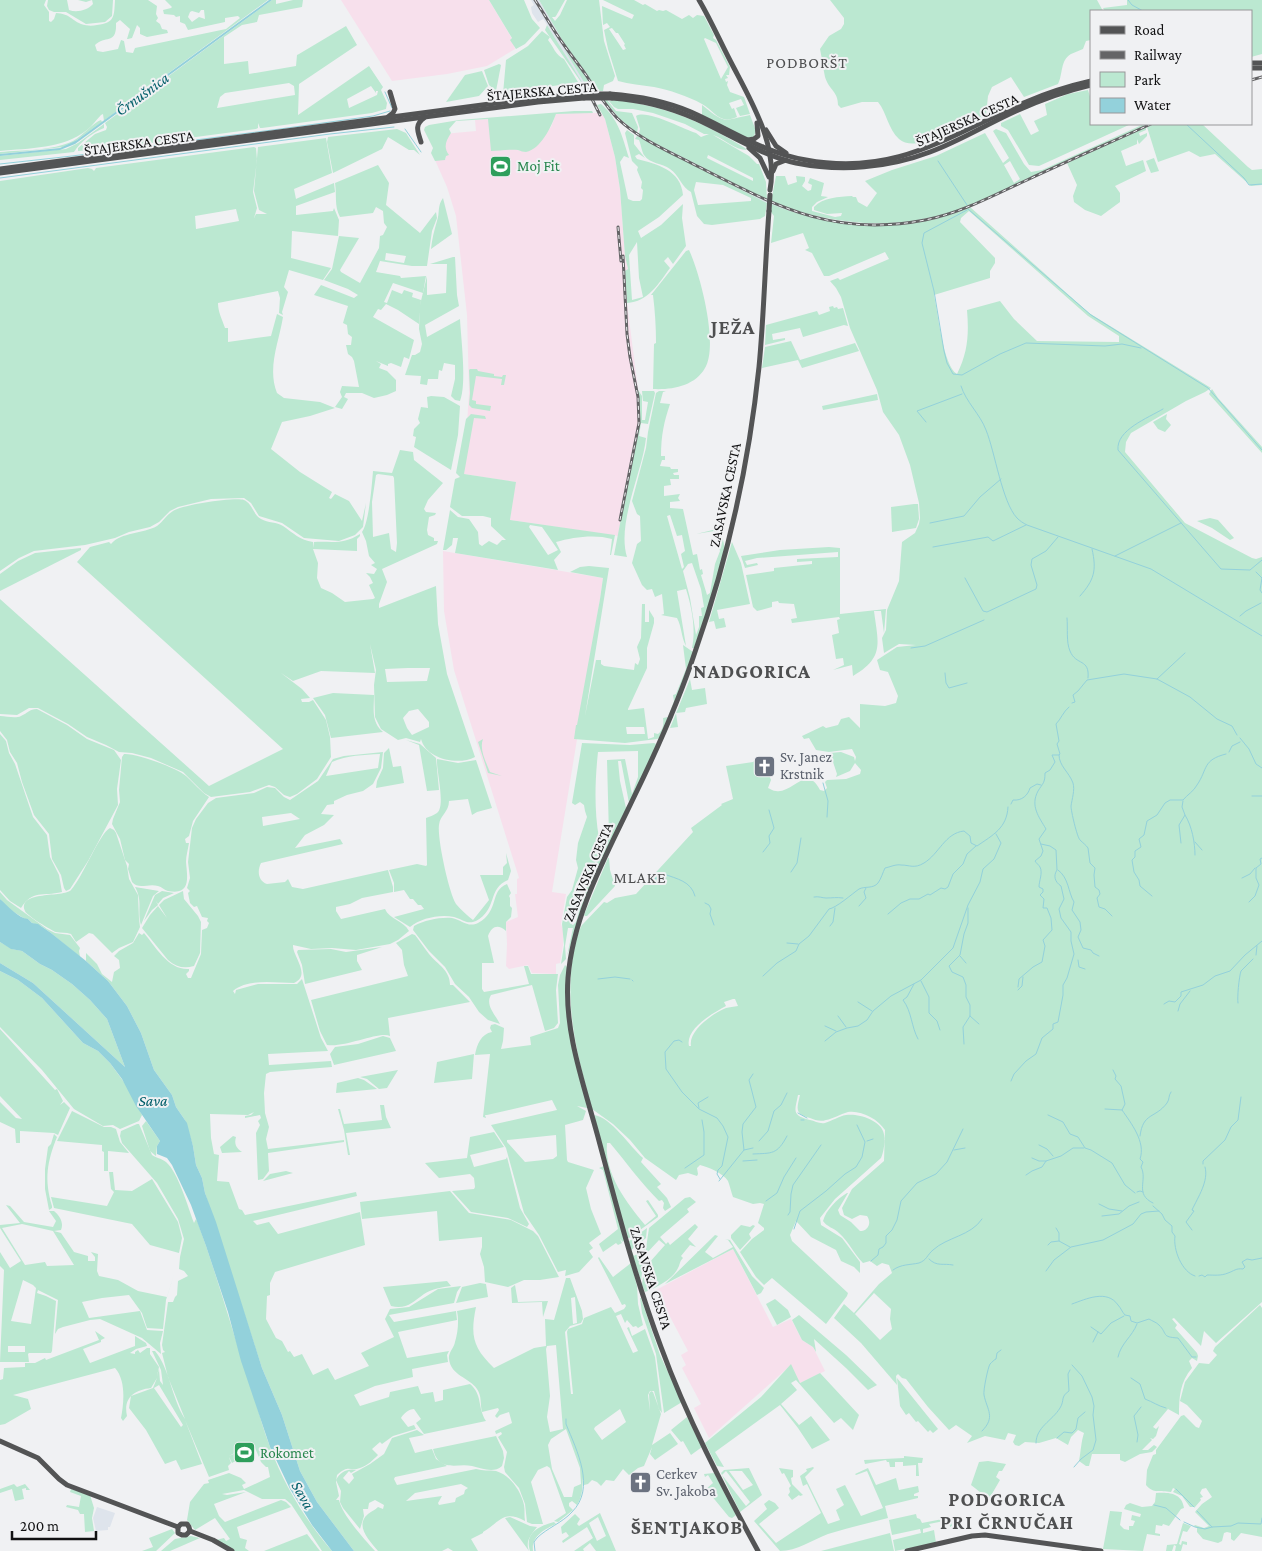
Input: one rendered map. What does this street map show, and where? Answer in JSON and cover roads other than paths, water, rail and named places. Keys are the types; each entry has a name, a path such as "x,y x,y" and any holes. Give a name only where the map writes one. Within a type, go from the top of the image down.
{"main road":[{"path":"699,0 758,116 776,146 792,157"},
{"path":"734,69 758,123 767,151"},
{"name":"ŠTAJERSKA CESTA","path":"0,169 535,98 583,96 643,98 674,106 748,140 767,151 819,162 850,164 875,162 908,155 942,142 1031,100 1090,83"},
{"name":"ŠTAJERSKA CESTA","path":"611,96 673,110 786,160 817,166 852,168 904,160 944,146 1032,104 1090,83"},
{"path":"385,118 395,110 390,92"},
{"name":"ŠTAJERSKA CESTA","path":"0,173 583,96"},
{"path":"758,116 767,151"},
{"path":"421,142 417,126 425,118"},
{"path":"748,140 758,136 758,123"},
{"path":"736,139 757,154 770,179 774,177 774,165 786,160"},
{"name":"ZASAVSKA CESTA","path":"758,1551 676,1388 652,1323 626,1242 578,1063 571,1030 568,992 572,952 580,916 679,696 699,642 729,539 750,434 758,374 770,193 767,151"},
{"path":"0,1441 38,1458 67,1485 178,1527"},
{"path":"178,1527 181,1524 187,1524 190,1531 213,1540 232,1551"},
{"path":"178,1527 178,1533 182,1535 186,1535 190,1531"},
{"path":"907,1551 972,1536 986,1535 1101,1551"}],"water":[{"name":"Črnušnica","path":"269,0 272,0 75,144 60,150 0,156 0,154 60,148 77,140"},
{"name":"Sava","path":"0,899 17,914 32,923 38,924 51,933 86,961 108,981 127,1006 141,1033 154,1070 172,1095 176,1107 187,1123 196,1165 202,1178 205,1193 262,1368 282,1415 300,1471 317,1502 354,1551 332,1551 312,1525 290,1489 270,1447 241,1361 228,1312 206,1246 191,1205 172,1165 167,1158 157,1154 157,1146 160,1141 110,1063 98,1051 83,1043 42,998 18,980 0,971 0,963 33,983 125,1067 107,1019 72,984 22,951 11,949 0,942"}],"waterway":[{"path":"1128,0 1132,5 1141,10"},
{"path":"385,92 392,108"},
{"path":"0,164 280,129 373,116 390,111"},
{"path":"1187,125 1244,178 1249,185 1262,184"},
{"path":"0,178 394,127"},
{"path":"405,129 421,152"},
{"path":"938,161 967,205"},
{"path":"968,209 1091,315 1208,388 1262,450"},
{"path":"967,210 924,233 922,243 934,291 944,351 947,363 953,374 962,375 1000,354 1026,343 1105,346 1122,344 1141,348"},
{"path":"961,386 986,430 1007,501 1019,520 1027,525 1151,569 1262,636"},
{"path":"926,422 917,411 962,394"},
{"path":"1163,409 1127,431 1122,436 1118,450 1221,569 1250,570 1262,560"},
{"path":"930,523 964,516 980,497 1001,479"},
{"path":"1115,556 1181,523"},
{"path":"933,547 988,537 993,541 1026,525"},
{"path":"965,578 983,611 987,612 1036,589 1037,585 1031,565 1032,559 1046,551 1058,537"},
{"path":"1080,596 1093,575 1092,549"},
{"path":"1256,572 1262,578 1260,590 1262,593"},
{"path":"1240,616 1261,603"},
{"path":"1067,618 1070,651 1076,659 1087,667 1088,678"},
{"path":"911,648 925,646 984,620"},
{"path":"1157,679 1185,653"},
{"path":"945,673 946,683 949,688 967,683"},
{"path":"1072,703 1075,702 1073,695 1087,680 1124,674 1157,679 1190,697 1217,719 1232,726 1237,735"},
{"path":"1018,987 1019,979 1042,962 1045,946 1043,940 1052,930 1051,918 1047,908 1043,908 1044,899 1040,895 1043,892 1043,889 1039,887 1041,869 1035,861 1041,856 1043,851 1039,839 1046,829 1036,811 1035,802 1038,791 1044,781 1045,773 1050,770 1055,762 1052,755 1060,754 1057,744 1059,741 1056,724 1069,707"},
{"path":"1240,738 1249,749 1256,764 1262,768"},
{"path":"1229,752 1232,746 1240,742"},
{"path":"1152,896 1140,886 1134,872 1132,860 1135,857 1135,851 1141,847 1139,839 1144,835 1147,821 1157,815 1165,803 1170,800 1183,800 1196,787 1209,762 1218,756 1226,754"},
{"path":"1059,755 1059,759 1073,783 1074,792 1071,806 1073,818 1079,838 1088,848 1090,863 1095,868 1095,887 1099,890 1100,894 1097,898 1099,907 1105,909 1112,916"},
{"path":"823,783 828,801 827,817"},
{"path":"1011,804 1013,800 1019,800 1024,797 1030,788 1037,784 1041,785"},
{"path":"1252,796 1262,796"},
{"path":"1181,843 1179,825 1185,815 1182,807 1183,801"},
{"path":"763,976 777,963 796,951 799,944 809,936 829,909 840,904 859,889 876,885 885,868 897,865 921,865 952,836 964,831 970,836 971,843 977,846 1002,826 1008,807"},
{"path":"763,852 770,843 769,836 774,828 769,810"},
{"path":"1185,815 1193,835 1195,855"},
{"path":"825,1041 836,1032 858,1026 867,1020 873,1011 891,996 921,980 953,948 968,905 980,882 983,869 994,859 1001,843 996,834"},
{"path":"791,872 797,863 801,838"},
{"path":"1195,842 1202,850"},
{"path":"1011,1081 1014,1074 1026,1061 1036,1054 1042,1038 1053,1029 1053,1024 1058,1022 1063,985 1074,954 1071,932 1061,918 1059,909 1064,899 1061,886 1055,879 1057,870 1056,850 1041,844"},
{"path":"888,914 901,903 910,899 919,899 941,888 945,889 948,887 953,874 963,864 967,854 976,846"},
{"path":"1249,902 1255,896 1259,885 1256,878 1256,868 1261,864 1260,859 1262,858"},
{"path":"1242,878 1250,874 1255,868"},
{"path":"1058,870 1062,873 1074,902 1072,910 1080,922 1081,930 1078,937 1083,948 1091,950 1099,956"},
{"path":"646,884 664,874 687,884 695,896"},
{"path":"859,906 866,898 864,892 866,888"},
{"path":"814,897 843,898"},
{"path":"705,903 711,909 710,914 714,925"},
{"path":"830,926 833,922 835,908"},
{"path":"964,1044 963,1027 970,1016 970,1005 966,997 966,985 963,977 952,972 949,966 960,955 968,923 968,908"},
{"path":"1164,1004 1169,1001 1175,1002 1181,996 1181,992 1203,985 1215,976 1230,971 1262,941"},
{"path":"787,943 798,944"},
{"path":"1256,955 1257,946"},
{"path":"960,956 966,963"},
{"path":"1238,1003 1241,971 1253,959"},
{"path":"1078,960 1079,967 1085,969"},
{"path":"598,979 615,977 630,979"},
{"path":"1018,990 1022,986 1023,977"},
{"path":"921,981 929,997 929,1013 937,1021 940,1030"},
{"path":"914,984 907,997 903,1000 918,1039"},
{"path":"1178,1011 1180,1004 1190,991"},
{"path":"858,1002 872,1011"},
{"path":"838,1016 846,1027"},
{"path":"970,1016 979,1024"},
{"path":"825,1026 836,1031"},
{"path":"682,1042 679,1040 674,1041 665,1052 666,1069 682,1092 699,1109 717,1118 723,1126 728,1137 722,1166 717,1174 720,1179"},
{"path":"1113,1070 1116,1076 1115,1079 1121,1086 1125,1104 1122,1110 1137,1133 1141,1146 1140,1159 1143,1162 1141,1167 1144,1195 1153,1203"},
{"path":"719,1181 744,1150 743,1124 756,1107 749,1080 753,1074"},
{"path":"1140,1136 1144,1123 1163,1108 1171,1092"},
{"path":"759,1141 768,1131 774,1111 781,1105 787,1093"},
{"path":"699,1108 698,1103 708,1097"},
{"path":"1203,1164 1203,1161 1225,1140 1231,1127 1238,1120 1241,1097"},
{"path":"1105,1109 1122,1110"},
{"path":"798,1113 807,1118"},
{"path":"1048,1115 1063,1122 1070,1134 1078,1137 1085,1148 1112,1163 1125,1185 1135,1193"},
{"path":"685,1168 704,1155 702,1120"},
{"path":"794,1229 800,1211 856,1167 862,1157 865,1142 857,1125"},
{"path":"871,1261 878,1255 879,1249 886,1243 886,1236 892,1230 897,1220 901,1201 917,1183 936,1174 947,1162 963,1129"},
{"path":"753,1154 777,1150 787,1136"},
{"path":"867,1141 873,1139"},
{"path":"788,1215 793,1185 821,1145"},
{"path":"1039,1145 1047,1149 1053,1156"},
{"path":"744,1150 753,1148"},
{"path":"954,1150 965,1148"},
{"path":"1026,1175 1042,1167 1046,1161 1061,1156 1073,1148 1084,1148"},
{"path":"766,1201 777,1193 796,1158"},
{"path":"1032,1158 1046,1161"},
{"path":"743,1161 757,1160"},
{"path":"1192,1230 1186,1222 1194,1211 1192,1210 1206,1178 1205,1167"},
{"path":"1137,1192 1143,1192"},
{"path":"1102,1216 1119,1214 1129,1206 1139,1202"},
{"path":"1099,1204 1109,1209 1122,1211"},
{"path":"1153,1206 1172,1226 1179,1260 1186,1270 1195,1276"},
{"path":"1046,1271 1054,1260 1071,1247 1103,1240 1133,1224 1141,1214 1159,1211"},
{"path":"893,1270 922,1262 939,1246 972,1229 982,1219"},
{"path":"1056,1228 1059,1233 1059,1241 1070,1247"},
{"path":"1048,1245 1051,1242 1059,1241"},
{"path":"1199,1276 1223,1275 1237,1269 1243,1269 1245,1267 1242,1262 1247,1259 1262,1258"},
{"path":"929,1259 937,1264 953,1265"},
{"path":"1072,1304 1096,1297 1108,1297 1119,1306 1125,1315 1130,1316 1131,1321 1137,1323 1149,1319 1155,1322 1167,1336 1178,1338 1192,1357 1196,1357"},
{"path":"1091,1327 1101,1334 1111,1323 1124,1316"},
{"path":"1118,1357 1119,1352 1137,1324"},
{"path":"1093,1342 1098,1332"},
{"path":"982,1431 989,1422 990,1417 984,1395 987,1374 990,1364 996,1359 997,1353 1001,1350"},
{"path":"1072,1365 1082,1376 1092,1397 1096,1440 1093,1450 1074,1467"},
{"path":"1036,1443 1039,1433 1045,1424 1057,1413 1064,1395 1069,1391 1068,1374 1070,1370"},
{"path":"1131,1378 1140,1384 1145,1399 1166,1408"},
{"path":"1137,1442 1138,1435 1134,1416 1141,1407"},
{"path":"1057,1438 1064,1432 1072,1433 1076,1429 1078,1418 1085,1412"},
{"path":"535,1551 534,1542 537,1538 572,1512 583,1492 582,1469 566,1424 566,1419"},
{"path":"1176,1489 1194,1507"},
{"path":"1154,1505 1166,1508 1180,1520"},
{"path":"1197,1511 1212,1527"},
{"path":"1184,1522 1205,1529 1231,1526 1238,1523 1261,1524 1262,1518"}],"railway":[{"path":"535,0 605,103 617,118 635,132 654,144 751,193 778,205 832,221 861,225 891,224 938,217 990,197 1149,125"},
{"path":"1252,80 1262,77"},
{"path":"585,85 600,115"},
{"path":"618,227 621,261"},
{"path":"620,520 639,423 638,397 627,334 623,256"}],"place":[{"name":"Moj Fit","path":"501,166"},
{"name":"Sv. Janez Krstnik","path":"764,766"},
{"name":"Rokomet","path":"244,1453"},
{"name":"Cerkev Sv. Jakoba","path":"640,1483"}],"district":[{"name":"PODBORŠT","path":"807,62"},
{"name":"JEŽA","path":"733,327"},
{"name":"NADGORICA","path":"752,671"},
{"name":"MLAKE","path":"640,877"},
{"name":"PODGORICA PRI ČRNUČAH","path":"1007,1510"},
{"name":"ŠENTJAKOB","path":"687,1527"}]}
